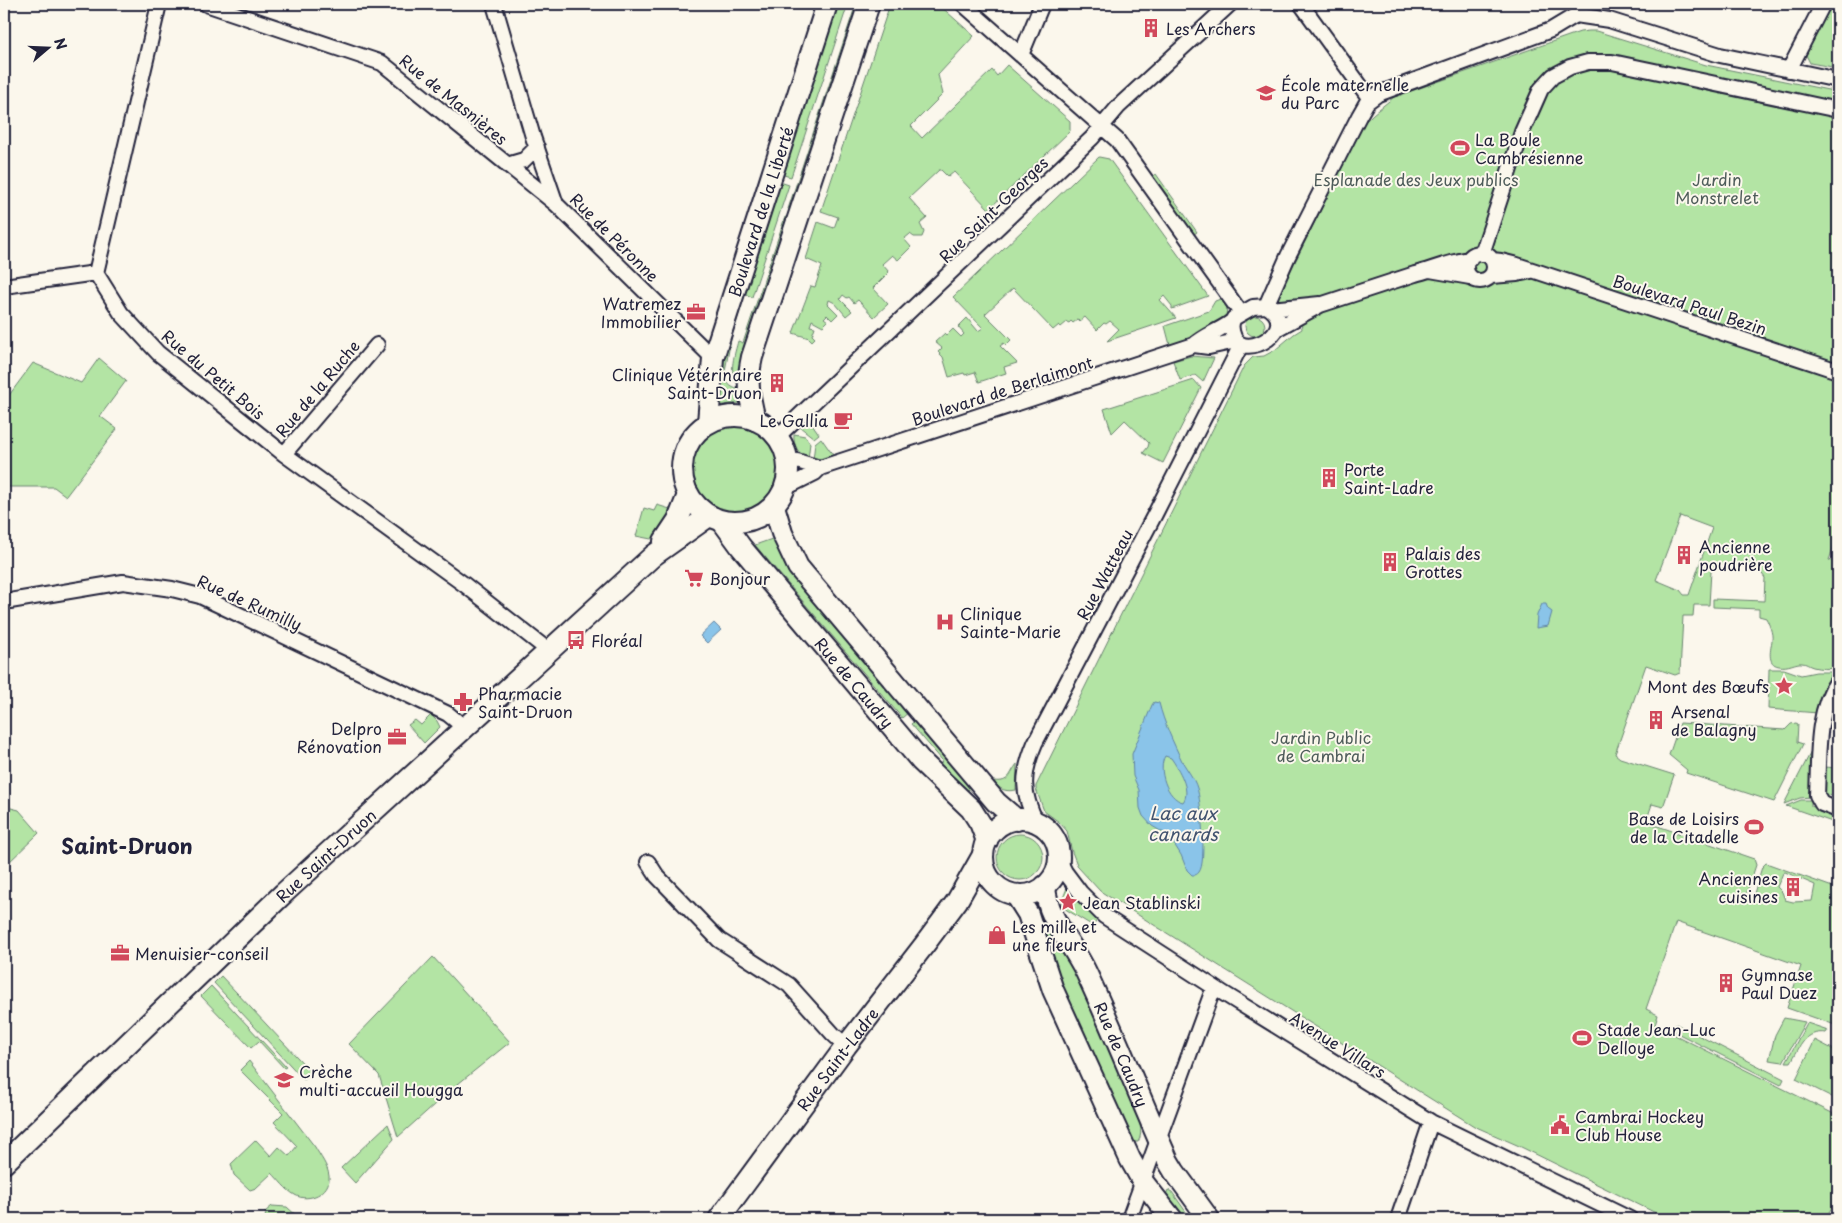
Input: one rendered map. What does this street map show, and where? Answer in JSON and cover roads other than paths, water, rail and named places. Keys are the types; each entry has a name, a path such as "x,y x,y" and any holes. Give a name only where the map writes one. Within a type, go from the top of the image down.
{"main road":[{"name":"Boulevard de la Liberté","path":"708,423 713,358 827,4"},
{"path":"755,420 748,387 748,374 752,357 869,4"},
{"path":"731,416 743,416 755,420 764,424 777,437 784,448 788,475 785,488 774,506 752,520 736,523 715,519 697,508 688,495 681,472 683,456 694,434 708,423 719,418 731,416"},
{"name":"Rue Saint-Druon","path":"654,555 678,520 688,495"},
{"name":"Rue de Caudry","path":"774,506 782,532 798,567 996,802 1017,820"},
{"name":"Rue Saint-Druon","path":"4,1163 277,900 654,555 715,519"},
{"name":"Rue de Caudry","path":"715,519 741,547 922,761 971,809 980,823 985,848"},
{"path":"1008,892 1032,893 1045,886 1055,874 1058,858 1056,845 1053,837 1047,830 1037,823 1017,820 999,826 985,848 987,874 992,882 1008,892 1028,914 1057,998 1130,1159 1143,1182 1172,1219"},
{"name":"Rue Saint-Ladre","path":"719,1219 846,1046 957,901 985,848"},
{"name":"Rue de Caudry","path":"1045,886 1046,900 1051,913 1085,970 1174,1172 1209,1219"},
{"name":"Rue Saint-Ladre","path":"957,901 977,891 1008,892"}],"street":[{"path":"4,286 96,273 159,4"},
{"name":"Rue de Masnières","path":"206,4 382,63 556,204"},
{"name":"Rue de Péronne","path":"494,4 556,204 713,358"},
{"path":"963,4 1089,117 1102,126 1121,145 1236,318"},
{"path":"1021,56 1042,4"},
{"name":"Rue Saint-Georges","path":"777,437 1078,152 1119,106 1230,4"},
{"path":"1301,4 1370,99"},
{"path":"1789,70 1823,4"},
{"path":"1268,307 1288,256 1358,116 1370,99 1399,85 1538,35 1560,25 1579,9 1720,55 1838,80"},
{"path":"1481,258 1494,270 1486,280 1480,281 1470,277 1467,268 1481,258 1520,139 1535,103 1547,81 1570,67 1588,62 1612,62 1838,110"},
{"path":"507,165 524,160 537,147"},
{"name":"Boulevard Paul Bezin","path":"1278,328 1320,305 1443,265 1481,258 1517,265 1530,271 1838,372"},
{"name":"Boulevard Paul Bezin","path":"1430,270 1470,277"},
{"name":"Boulevard Paul Bezin","path":"1491,276 1530,271"},
{"name":"Rue du Petit Bois","path":"96,273 121,313 158,353 284,454 464,584 549,651"},
{"name":"Boulevard Paul Bezin","path":"1268,307 1320,305"},
{"path":"1254,307 1268,307 1277,320 1278,328 1275,334 1264,341 1251,345 1239,343 1232,334 1236,318 1254,307"},
{"name":"Boulevard de Berlaimont","path":"785,488 820,468 1194,345 1205,336 1221,330 1236,318"},
{"name":"Boulevard de Berlaimont","path":"1194,345 1209,347 1239,343"},
{"name":"Rue Watteau","path":"1037,823 1028,806 1024,787 1026,768 1034,743 1155,514 1239,343"},
{"name":"Rue de la Ruche","path":"284,454 377,345"},
{"path":"787,461 796,461 820,468"},
{"name":"Rue de Rumilly","path":"4,602 123,582 172,589 200,596 448,714 465,728"},
{"path":"1838,680 1822,716 1817,795 1822,804 1838,810"},
{"name":"Avenue Villars","path":"1058,858 1065,872 1080,892 1104,916 1214,988 1431,1122 1630,1219"},
{"path":"648,862 657,876 719,940 789,985 846,1046"},
{"path":"1129,1219 1214,988"},
{"path":"1398,1219 1431,1122"}],"water":[{"path":"1542,604 1546,604 1552,612 1548,626 1536,628 1537,615"},
{"path":"714,623 721,630 707,643 700,636"},
{"name":"Lac aux canards","path":"1154,702 1159,703 1172,740 1192,777 1199,795 1202,817 1203,857 1199,872 1196,875 1192,875 1187,870 1181,855 1169,836 1152,826 1143,816 1140,808 1139,790 1133,776 1132,754","holes":["1165,756 1171,758 1185,786 1186,792 1183,802 1177,800 1172,795 1165,783 1162,768 1163,762"]}],"place":[{"name":"Les Archers","path":"1151,28"},
{"name":"École maternelle du Parc","path":"1266,93"},
{"name":"La Boule Cambrésienne","path":"1460,148"},
{"name":"Watremez Immobilier","path":"696,312"},
{"name":"Clinique Vétérinaire Saint-Druon","path":"777,383"},
{"name":"Le Gallia","path":"843,420"},
{"name":"Porte Saint-Ladre","path":"1329,478"},
{"name":"Ancienne poudrière","path":"1684,555"},
{"name":"Palais des Grottes","path":"1390,562"},
{"name":"Bonjour","path":"694,578"},
{"name":"Clinique Sainte-Marie","path":"945,622"},
{"name":"Floréal","path":"576,640"},
{"name":"Mont des Bœufs","path":"1784,686"},
{"name":"Pharmacie Saint-Druon","path":"463,702"},
{"name":"Arsenal de Balagny","path":"1656,720"},
{"name":"Delpro Rénovation","path":"397,737"},
{"name":"Base de Loisirs de la Citadelle","path":"1754,827"},
{"name":"Anciennes cuisines","path":"1793,887"},
{"name":"Jean Stablinski","path":"1068,902"},
{"name":"Les mille et une fleurs","path":"997,935"},
{"name":"Menuisier-conseil","path":"120,953"},
{"name":"Gymnase Paul Duez","path":"1726,983"},
{"name":"Stade Jean-Luc Delloye","path":"1582,1038"},
{"name":"Crèche multi-accueil Hougga","path":"284,1080"},
{"name":"Cambrai Hockey Club House","path":"1560,1125"}],"district":[{"name":"Saint-Druon","path":"127,845"}],"park label":[{"name":"Esplanade des Jeux publics","path":"1416,179"},
{"name":"Jardin Monstrelet","path":"1717,188"},
{"name":"Jardin Public de Cambrai","path":"1321,746"}]}
